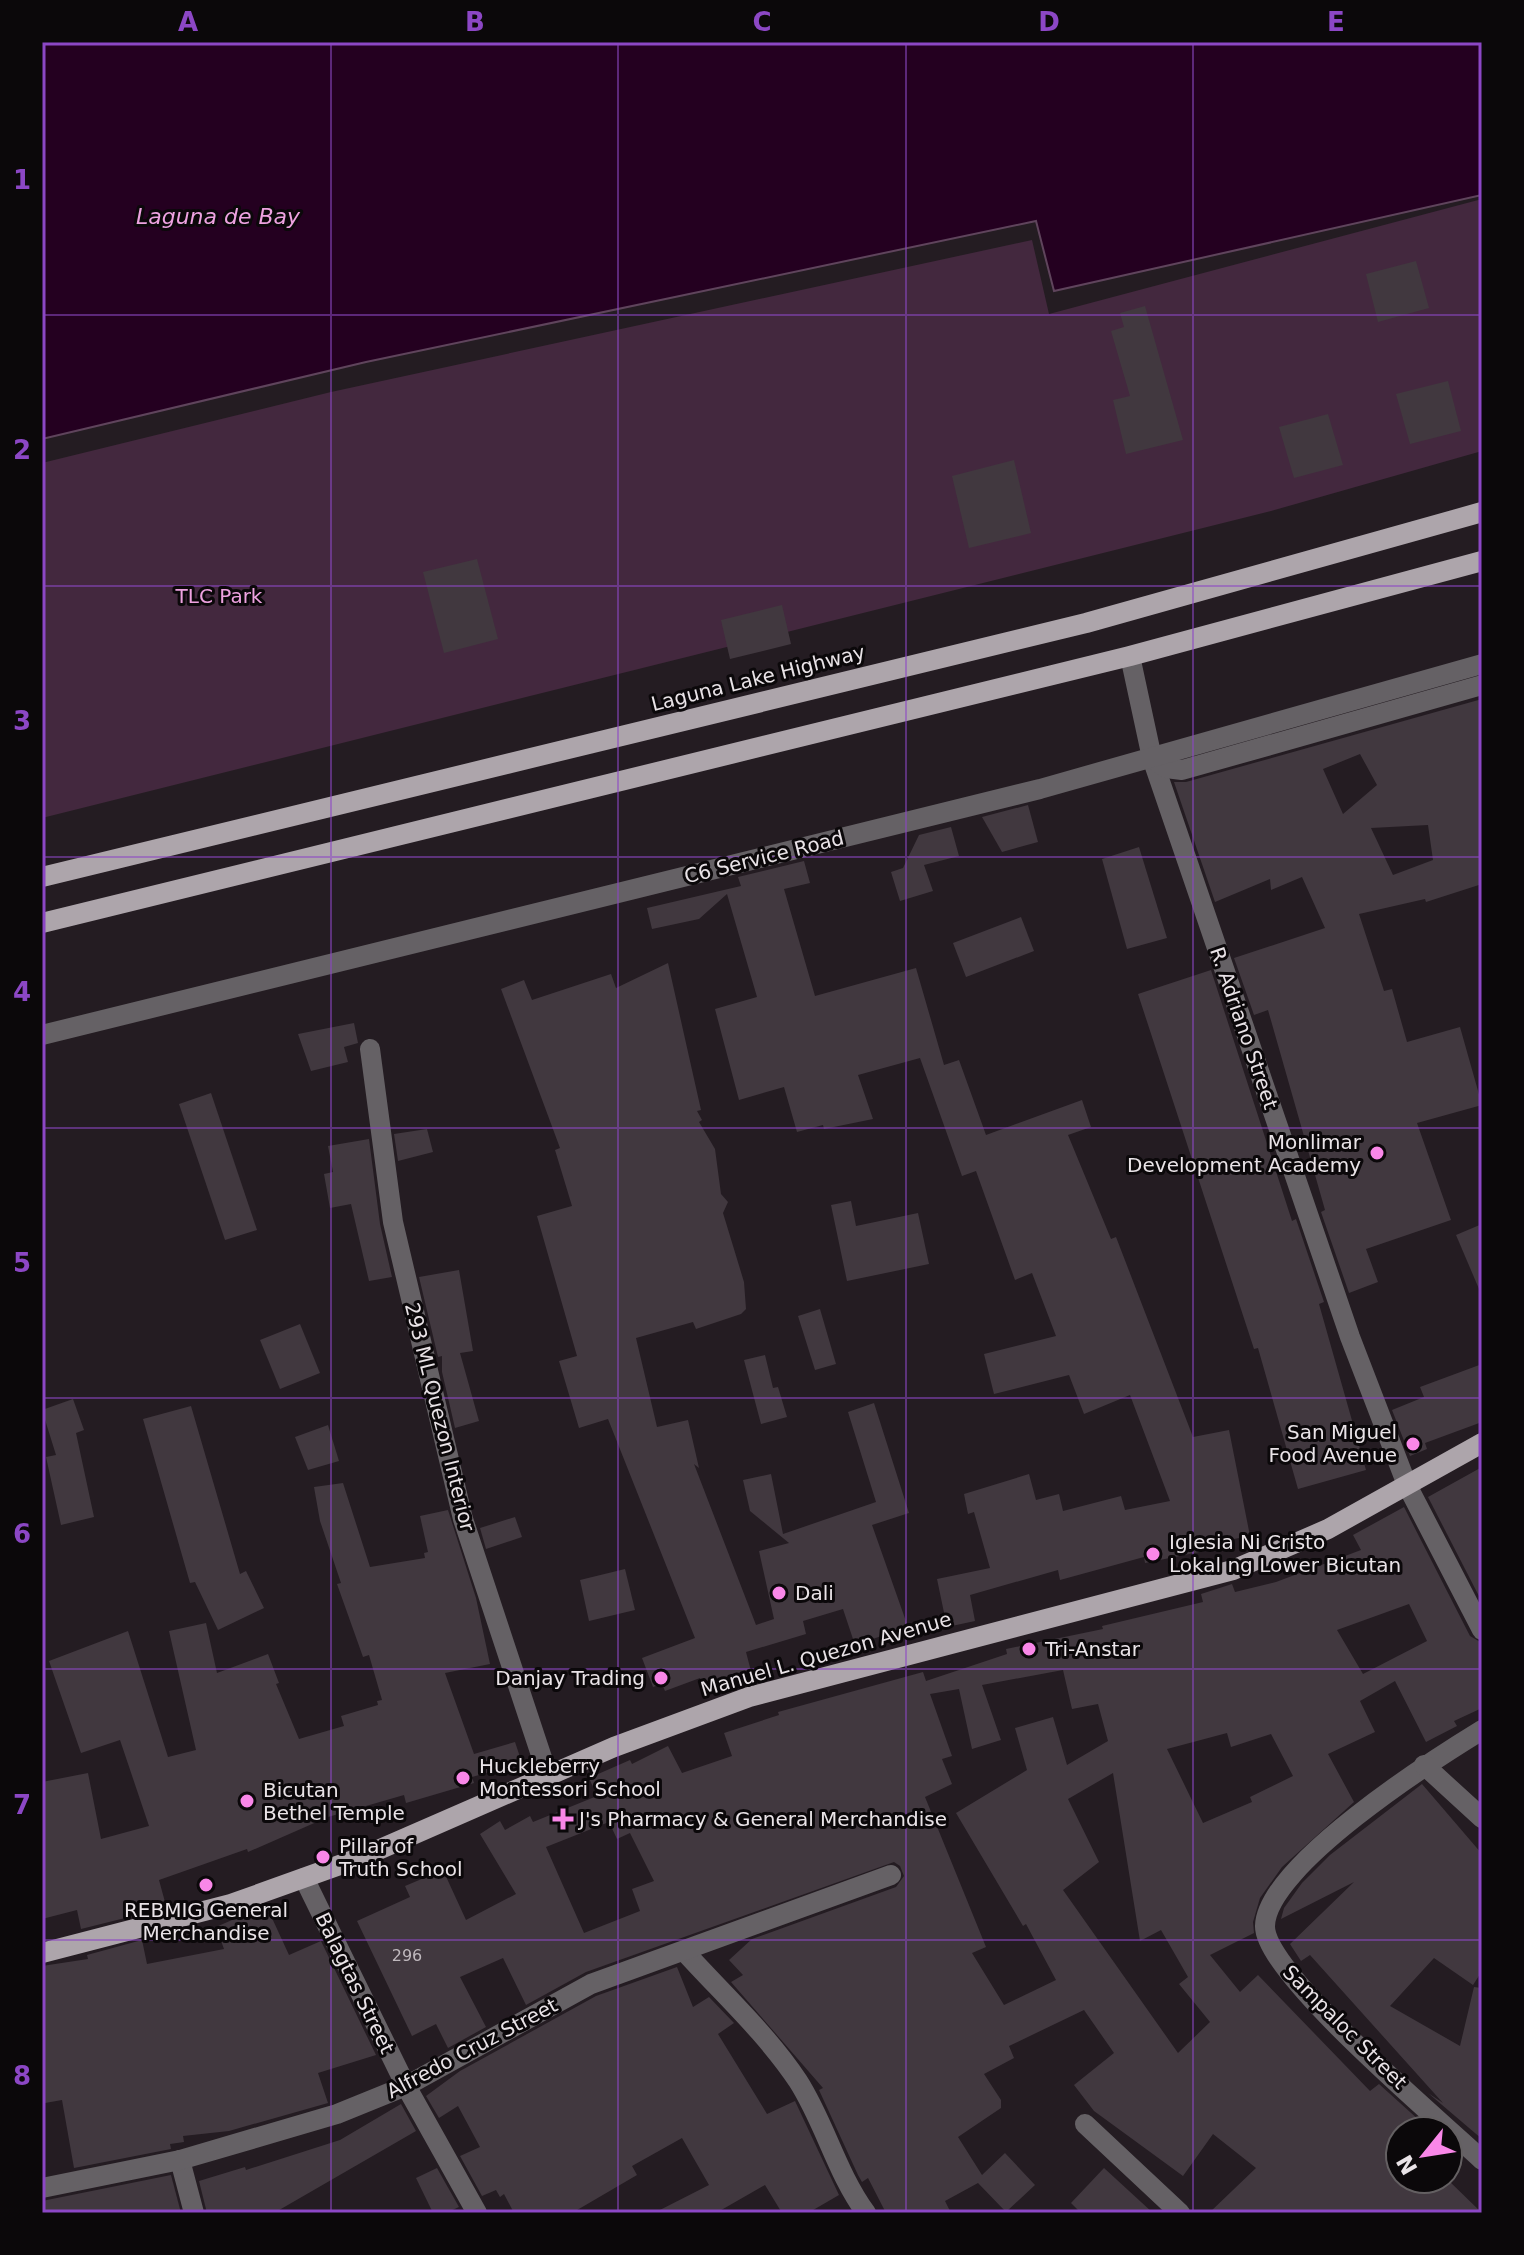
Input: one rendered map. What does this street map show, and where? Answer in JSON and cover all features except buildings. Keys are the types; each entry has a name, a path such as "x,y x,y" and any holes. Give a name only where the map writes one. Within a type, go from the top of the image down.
{"main road":[{"name":"Laguna Lake Highway","path":"42,877 1086,623 1482,512"},
{"path":"42,923 1130,656 1482,561"},
{"name":"Manuel L. Quezon Avenue","path":"42,1953 231,1904 362,1857 548,1776 749,1697 1233,1570 1293,1546 1482,1443"}],"street":[{"name":"R. Adriano Street","path":"1130,656 1150,749 1350,1337 1407,1485 1482,1630"},
{"name":"C6 Service Road","path":"42,1035 1040,789 1150,749 1482,664"},
{"path":"1150,749 1166,768 1182,770 1482,685"},
{"name":"293 ML Quezon Interior","path":"370,1049 393,1222 463,1519 548,1776"},
{"name":"Sampaloc Street","path":"1482,1730 1424,1765 1356,1817 1297,1869 1276,1894 1265,1925 1270,1946 1314,2000 1482,2160"},
{"path":"1424,1765 1482,1818"},
{"name":"Alfredo Cruz Street","path":"42,2188 180,2160 337,2114 406,2086 591,1984 891,1875"},
{"name":"Balagtas Street","path":"304,1878 406,2086 477,2213"},
{"path":"684,1951 746,2018 797,2080 820,2120 828,2146 853,2195 866,2213"},
{"path":"1085,2124 1180,2213"},
{"path":"180,2160 194,2213"}],"green space":[{"name":"TLC Park","path":"1482,199 1482,451 1271,511 42,818 42,463 331,392 1032,240 1049,314"}],"water":[{"name":"Laguna de Bay","path":"42,42 1482,42 1482,195 1054,291 1036,221 366,362 42,439"}],"place":[{"name":"Monlimar Development Academy","path":"1377,1153"},
{"name":"San Miguel Food Avenue","path":"1413,1444"},
{"name":"Iglesia Ni Cristo Lokal ng Lower Bicutan","path":"1153,1554"},
{"name":"Dali","path":"779,1593"},
{"name":"Tri-Anstar","path":"1029,1649"},
{"name":"Danjay Trading","path":"661,1678"},
{"name":"Huckleberry Montessori School","path":"463,1778"},
{"name":"Bicutan Bethel Temple","path":"247,1801"},
{"name":"J's Pharmacy & General Merchandise","path":"563,1819"},
{"name":"Pillar of Truth School","path":"323,1857"},
{"name":"REBMIG General Merchandise","path":"206,1885"}]}
